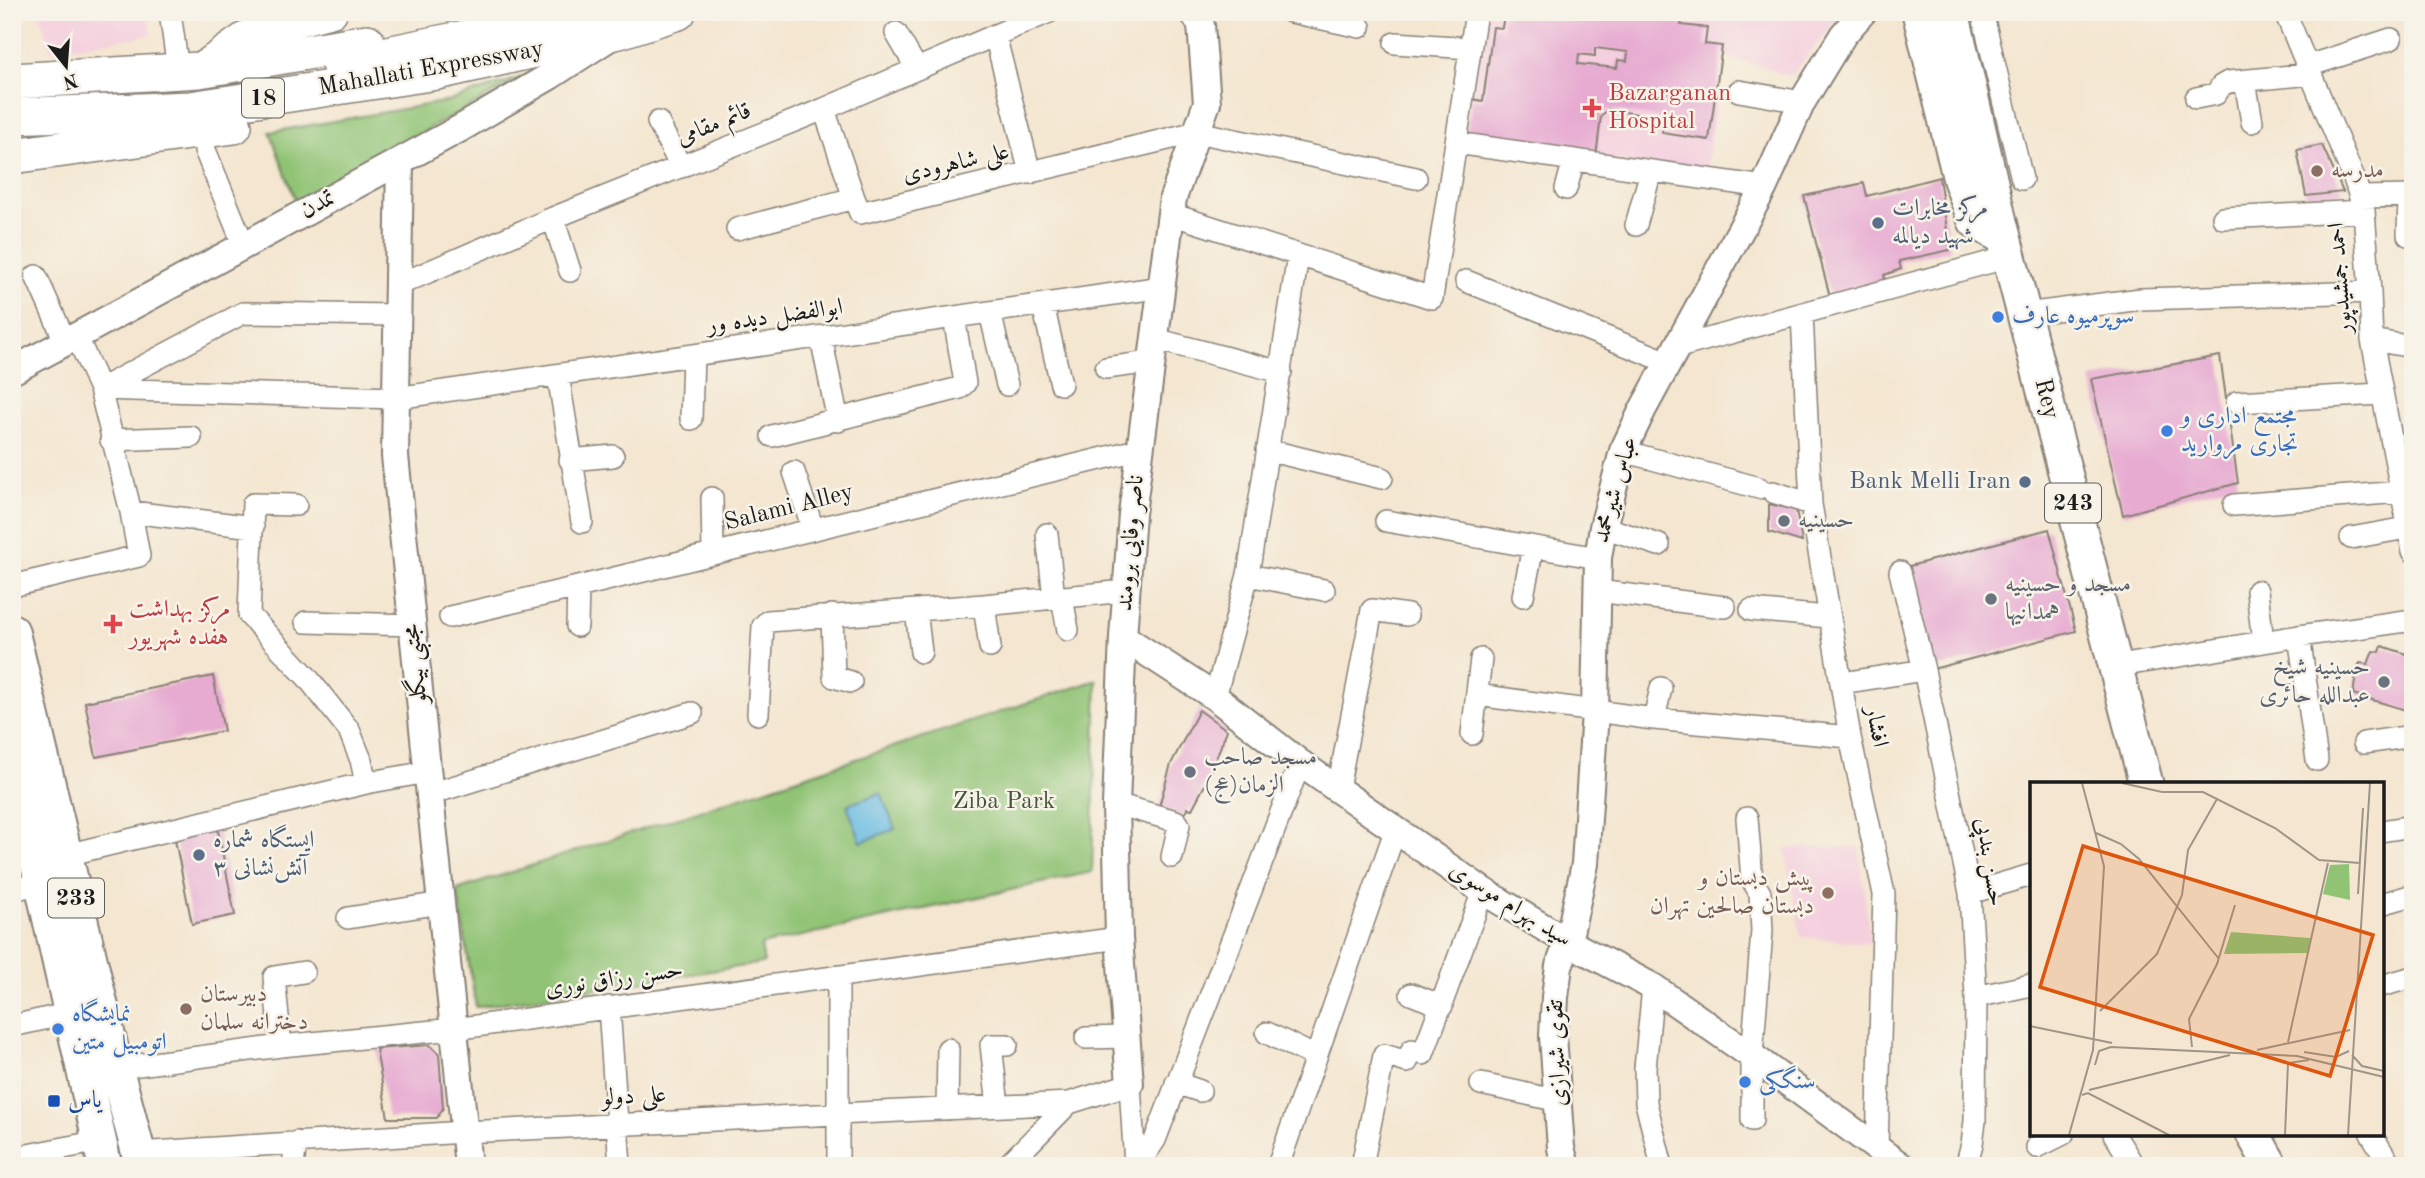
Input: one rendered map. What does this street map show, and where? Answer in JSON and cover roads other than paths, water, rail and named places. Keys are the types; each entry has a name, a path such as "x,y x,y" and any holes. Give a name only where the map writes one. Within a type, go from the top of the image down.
{"highway":[{"name":"Mahallati Expressway","path":"12,116 190,109 437,72 508,44 572,12"},
{"name":"Mahallati Expressway","path":"13,80 223,83 619,31 678,12"},
{"path":"13,80 188,70 476,22 508,44"},
{"path":"12,156 189,133 408,99 530,69 619,31"}],"main road":[{"path":"188,70 251,33 332,12"},
{"path":"1919,12 1960,180 1975,221 2004,239"},
{"name":"Rey","path":"1952,12 2004,239 2145,782"},
{"name":"233","path":"12,631 140,1159"},
{"name":"233","path":"13,759 27,887 71,1013 103,1153"},
{"path":"2254,1136 2271,1166"}],"street":[{"path":"170,12 188,70"},
{"name":"قائم مقامی","path":"398,285 553,218 824,109 1049,12"},
{"name":"ناصر وفایی برومند","path":"1130,1084 1119,938 1116,804 1125,591 1132,514 1173,198 1207,103 1201,25 1193,12"},
{"path":"1291,12 1360,27"},
{"path":"1171,214 1432,298 1476,12"},
{"name":"عباس شیرمحمد","path":"1568,942 1586,864 1595,712 1598,558 1603,527 1623,451 1764,187 1802,102 1843,35 1863,12"},
{"path":"1982,12 2022,179"},
{"name":"احمد جمشیدپور","path":"2285,12 2362,204 2371,292 2372,340 2413,551"},
{"name":"تمدن","path":"12,371 400,161 550,76 619,31"},
{"path":"896,33 917,69"},
{"path":"995,35 1030,173"},
{"path":"2196,98 2216,94 2224,83 2310,70 2391,39"},
{"path":"1395,43 1470,48"},
{"path":"2245,81 2252,122"},
{"path":"1739,91 1802,102"},
{"path":"737,229 854,198 824,109"},
{"path":"658,122 681,167"},
{"path":"1197,132 1416,178"},
{"name":"علی شاهرودی","path":"854,198 860,213 1197,132"},
{"path":"1456,143 1764,187"},
{"path":"205,150 244,246"},
{"path":"1566,189 1574,160"},
{"name":"مجتبی بیگلو","path":"400,161 395,456 468,1166"},
{"path":"1636,225 1651,171"},
{"path":"2222,218 2362,204 2411,196 2408,235"},
{"path":"553,218 570,271"},
{"path":"1465,281 1672,355 1802,314 2004,239"},
{"path":"1215,697 1248,575 1298,256"},
{"path":"12,586 139,556 131,512 100,389 36,276"},
{"name":"ابوالفضل دیده ور","path":"100,389 396,398 1162,287"},
{"path":"2024,314 2141,299 2371,292"},
{"path":"1043,305 1061,384"},
{"path":"990,312 1007,385"},
{"path":"100,389 243,313 397,314"},
{"name":"افشار","path":"1802,314 1811,504 1850,737 1884,894 1877,1149"},
{"path":"772,436 960,388 965,383 954,317"},
{"path":"821,337 838,421"},
{"path":"2372,340 2412,342"},
{"path":"1106,368 1153,350 1281,372"},
{"path":"691,419 693,355"},
{"path":"558,375 582,522"},
{"path":"2237,402 2381,394"},
{"path":"111,440 191,437"},
{"name":"Salami Alley","path":"450,617 1141,449"},
{"path":"1267,450 1382,478"},
{"path":"1623,451 1811,504"},
{"path":"570,460 613,457"},
{"path":"794,472 813,530"},
{"path":"2234,505 2401,492"},
{"path":"712,498 713,554"},
{"path":"296,505 253,504 250,615 307,677 349,730 361,760 366,783"},
{"path":"131,512 253,527"},
{"path":"1385,521 1598,558"},
{"path":"1603,527 1659,545"},
{"path":"2351,538 2407,528"},
{"path":"1046,534 1058,598 1068,630"},
{"path":"1523,596 1533,547"},
{"name":"حسن بندپی","path":"1900,572 1924,670 1970,893 1976,997 1975,1121 1966,1166"},
{"path":"1248,575 1324,590"},
{"path":"577,626 578,587"},
{"path":"758,714 763,626 768,621 985,605 1125,591"},
{"path":"1597,591 1725,607"},
{"path":"2257,591 2263,642"},
{"path":"985,605 990,647"},
{"path":"916,610 921,652"},
{"path":"1338,789 1372,610 1407,615"},
{"path":"1751,610 1828,617"},
{"path":"832,615 834,677 851,682"},
{"path":"2125,665 2413,620"},
{"path":"306,622 412,625"},
{"path":"2299,636 2317,760"},
{"name":"سید بهرام موسوی","path":"1123,637 1215,697 1300,763 1483,891 1568,942 1653,987 1901,1166"},
{"path":"1472,734 1480,659"},
{"path":"1842,683 1924,670"},
{"path":"1654,719 1661,688"},
{"path":"1477,695 1654,719 1850,737"},
{"path":"66,855 366,783 429,783 692,713"},
{"path":"2364,743 2413,736"},
{"path":"1136,1166 1155,1140 1300,763"},
{"path":"1116,804 1176,821 1179,825 1172,856"},
{"path":"1747,818 1752,880 1760,893 1762,931 1752,1056 1752,1120"},
{"path":"2383,831 2413,826"},
{"path":"1278,1166 1395,831"},
{"path":"1970,893 2030,875"},
{"path":"1362,1166 1384,1055 1407,1062 1412,1050 1432,1057 1442,1006 1483,891"},
{"path":"2383,903 2413,895"},
{"path":"348,918 441,903"},
{"name":"حسن رزاق نوری","path":"116,1068 281,1046 454,1029 1119,938"},
{"name":"تقوی شیرازی","path":"1566,1166 1561,1148 1553,1036 1559,966 1568,942"},
{"path":"281,1046 274,977 304,972"},
{"path":"838,976 838,1166"},
{"path":"2383,985 2413,977"},
{"path":"1976,997 2030,985"},
{"path":"1653,987 1645,1068 1646,1103 1662,1166"},
{"path":"1410,994 1442,1006"},
{"path":"609,1007 620,1166"},
{"path":"12,1026 71,1013"},
{"path":"1267,1033 1316,1058"},
{"path":"1086,1038 1126,1037"},
{"path":"998,1106 991,1045 1007,1045"},
{"path":"947,1109 948,1049"},
{"path":"1176,1083 1200,1091"},
{"path":"1130,1084 1136,1166"},
{"name":"علی دولو","path":"140,1159 296,1142 1069,1103 1130,1084"},
{"path":"1481,1084 1559,1101"},
{"path":"1007,1166 1069,1103"},
{"path":"2038,1146 2059,1136"},
{"path":"2115,1136 2134,1166"},
{"path":"2372,1136 2391,1166"},
{"path":"293,1166 296,1142"},
{"path":"12,1158 103,1153"}],"water":[{"path":"881,793 895,829 861,842 847,805"}],"place":[{"name":"Bazarganan Hospital","path":"1592,108"},
{"name":"مدرسه","path":"2317,171"},
{"name":"مرکز مخابرات شهید دیالمه","path":"1878,223"},
{"name":"سوپرمیوه عارف","path":"1998,317"},
{"name":"مجتمع اداری و تجاری مروارید","path":"2167,431"},
{"name":"Bank Melli Iran","path":"2025,482"},
{"name":"حسینیه","path":"1784,521"},
{"name":"مسجد و حسینیه همدانیها","path":"1991,599"},
{"name":"مرکز بهداشت هفده شهریور","path":"113,624"},
{"name":"حسینیه شیخ عبدالله حائری","path":"2384,682"},
{"name":"مسجد صاحب الزمان(عج)","path":"1190,772"},
{"name":"ایستگاه شماره ۳ آتش‌نشانی","path":"199,855"},
{"name":"پیش دبستان و دبستان صالحین تهران","path":"1828,893"},
{"name":"دبیرستان دخترانه سلمان","path":"186,1009"},
{"name":"نمایشگاه اتومبیل متین","path":"58,1029"},
{"name":"سنگکی","path":"1745,1082"},
{"name":"یاس","path":"54,1101"}],"park label":[{"name":"Ziba Park","path":"1004,802"}]}
